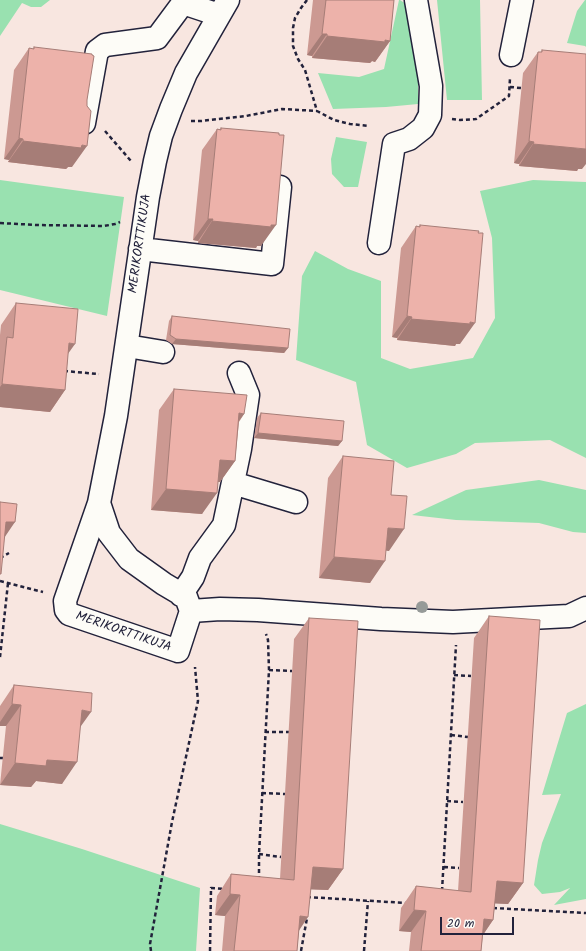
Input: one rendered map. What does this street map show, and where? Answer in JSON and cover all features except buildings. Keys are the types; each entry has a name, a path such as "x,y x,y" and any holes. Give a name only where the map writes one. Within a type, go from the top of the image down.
{"street":[{"path":"379,243 394,144 409,139 423,128 430,115 431,86 416,0"},
{"path":"511,55 522,0"},
{"path":"85,117 96,51 105,45 157,38 180,1 223,7"},
{"name":"MERIKORTTIKUJA","path":"99,503 109,533 129,558 164,584 186,603 178,651 69,614 66,610 65,601 99,503 116,416 154,161 161,136 186,73 223,7"},
{"path":"140,249 272,264 280,187"},
{"path":"126,346 164,352"},
{"path":"239,373 248,395 233,483 224,525 200,558 186,603 220,609 454,622 569,616 586,608"},
{"path":"233,483 296,502"}],"path":[{"path":"307,0 295,18 293,28 293,46 298,59 305,70 317,112"},
{"path":"430,115 460,120 476,119 509,96 511,55"},
{"path":"510,87 521,88"},
{"path":"186,121 201,121 246,116 282,109 317,112 334,120 350,124 369,126"},
{"path":"85,117 132,161"},
{"path":"0,223 37,226 104,226 121,222"},
{"path":"63,377 63,371 106,375"},
{"path":"0,558 9,553"},
{"path":"0,581 49,594"},
{"path":"0,657 8,583"},
{"path":"258,610 268,640 269,670 259,854 259,882"},
{"path":"442,898 456,641 454,622"},
{"path":"151,951 150,944 172,822 198,701 196,667 178,651"},
{"path":"269,670 292,670"},
{"path":"454,675 471,676"},
{"path":"265,732 289,732"},
{"path":"451,735 468,736"},
{"path":"262,793 285,794"},
{"path":"447,801 463,802"},
{"path":"259,854 281,857"},
{"path":"444,867 459,868"},
{"path":"210,951 211,888 227,889"},
{"path":"302,896 412,904"},
{"path":"309,905 310,897"},
{"path":"364,951 368,901"},
{"path":"489,908 586,913"},
{"path":"302,951 307,912"}],"green space":[{"path":"0,0 50,0 41,7 31,7 22,3 0,36"},
{"path":"399,0 418,12 418,104 333,109 318,73 359,77 384,69"},
{"path":"437,0 480,0 482,100 447,100"},
{"path":"585,0 586,47 567,43 577,11"},
{"path":"336,137 367,142 358,187 344,187 332,174 331,159"},
{"path":"0,180 124,197 107,316 0,290"},
{"path":"533,180 586,182 586,458 550,440 475,443 456,454 407,468 367,445 356,382 296,360 302,276 315,251 348,269 381,281 381,358 410,369 473,358 495,318 492,238 480,191"},
{"path":"539,480 586,490 586,533 573,532 539,523 456,520 412,515 466,490"},
{"path":"586,704 586,899 554,905 570,888 560,892 542,894 534,885 542,843 561,794 542,795 567,713"},
{"path":"0,824 200,888 196,951 0,951"}]}
